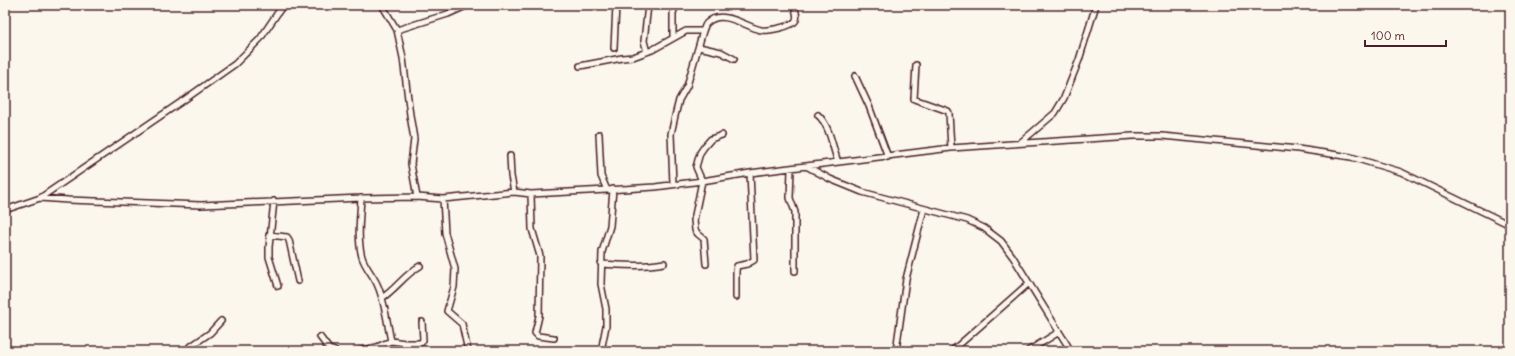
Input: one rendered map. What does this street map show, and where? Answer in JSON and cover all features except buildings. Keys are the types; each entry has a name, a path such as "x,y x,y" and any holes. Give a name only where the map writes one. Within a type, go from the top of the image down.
{"street":[{"path":"5,210 40,198 235,64 260,39 283,5"},
{"path":"382,5 397,30 403,58 414,139 411,164 417,197"},
{"path":"397,30 448,14 468,5"},
{"path":"614,48 616,5"},
{"path":"647,52 644,41 648,5"},
{"path":"673,38 673,13 676,5"},
{"path":"673,184 671,134 679,100 687,86 703,31 707,23 713,19 725,17 761,30 786,26 792,24 796,20 794,5"},
{"path":"1020,142 1055,114 1064,98 1079,60 1096,5"},
{"path":"580,66 633,57 647,52 686,31 703,31"},
{"path":"699,47 721,52 734,59"},
{"path":"916,65 914,99 948,111 951,148"},
{"path":"855,76 869,106 888,156"},
{"path":"818,115 829,131 838,162"},
{"path":"599,134 601,176 610,189 610,226 602,252 601,264 601,284 606,309 606,326 601,351"},
{"path":"706,264 704,239 695,230 694,220 702,181 696,167 700,153 711,139 722,135"},
{"path":"40,198 201,205 360,198 417,197 442,199 514,192 531,194 654,187 750,173 808,167 951,148 1020,142 1162,136 1298,148 1351,157 1401,172 1510,225"},
{"path":"510,156 511,176 514,192"},
{"path":"808,167 830,179 862,192 967,220 984,228 1001,241 1071,351"},
{"path":"791,169 790,198 795,212 795,271"},
{"path":"736,297 737,266 747,264 754,260 750,173"},
{"path":"531,194 532,229 540,256 539,316 535,333 538,336 554,338"},
{"path":"360,198 360,249 362,258 377,284 382,298 392,341"},
{"path":"442,199 445,233 454,270 454,287 447,311 462,324 468,351"},
{"path":"274,201 269,257 278,286"},
{"path":"896,351 906,279 924,209"},
{"path":"270,235 286,237 289,240 298,281"},
{"path":"601,264 630,266 655,265 664,263"},
{"path":"382,298 390,293 413,270 420,266"},
{"path":"952,351 1029,283"},
{"path":"184,351 210,333 221,322"},
{"path":"359,351 376,349 392,341 405,343 421,342 423,340 422,322"},
{"path":"1028,351 1059,332"},
{"path":"320,337 329,349 335,351"}]}
